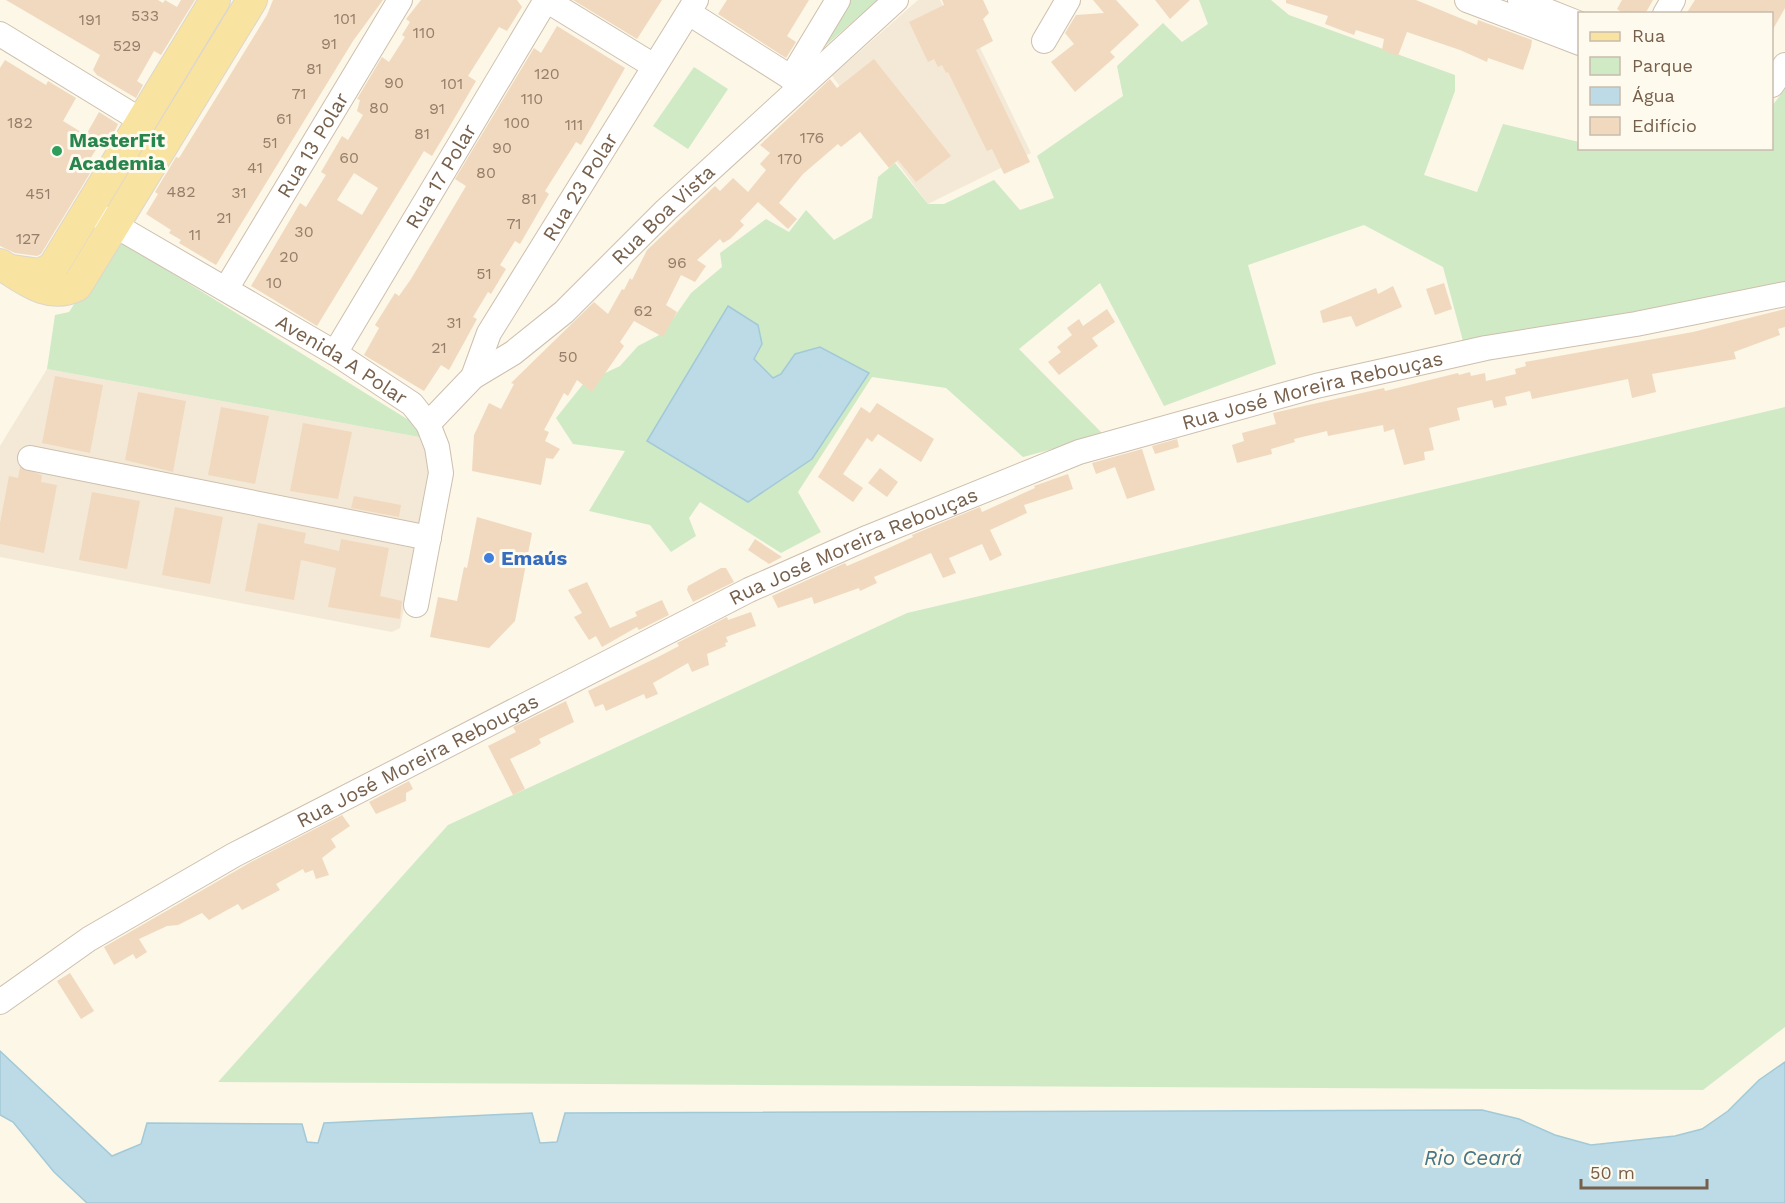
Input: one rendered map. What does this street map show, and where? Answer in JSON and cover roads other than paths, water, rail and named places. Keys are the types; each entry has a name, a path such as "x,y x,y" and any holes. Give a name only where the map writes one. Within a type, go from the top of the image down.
{"main road":[{"path":"4,267 40,274 53,267 90,210 214,0"},
{"path":"4,267 39,288 66,291 77,286 252,0"}],"street":[{"name":"Rua 13 Polar","path":"226,289 400,0"},
{"path":"546,0 654,66"},
{"name":"Rua 17 Polar","path":"335,353 546,0"},
{"path":"693,6 796,81 838,0"},
{"name":"Rua Boa Vista","path":"428,424 473,377 513,353 564,312 796,81 896,0"},
{"path":"1044,41 1068,0"},
{"path":"1467,0 1522,5 1578,23"},
{"path":"1522,5 1578,42"},
{"name":"Rua 23 Polar","path":"473,377 489,333 693,6"},
{"path":"0,34 142,121"},
{"path":"1773,83 1785,65"},
{"name":"Avenida A Polar","path":"90,210 335,353 412,404 428,424 438,447 441,473 416,605"},
{"name":"Rua José Moreira Rebouças","path":"0,1002 89,939 225,861 749,590 869,537 1079,452 1316,386 1486,348 1636,324 1785,294"},
{"path":"30,458 429,538"}],"water":[{"path":"728,306 758,325 762,344 754,359 773,378 781,374 795,354 820,347 869,373 812,459 748,502 647,441"},
{"name":"Rio Ceará","path":"0,1051 112,1156 141,1144 147,1123 302,1124 307,1142 318,1143 324,1123 532,1113 540,1143 557,1142 565,1113 1482,1110 1519,1119 1555,1135 1591,1145 1675,1136 1702,1129 1728,1111 1759,1080 1785,1062 1785,1203 87,1203 54,1172 13,1122 0,1115"}],"place":[{"name":"MasterFit Academia","path":"57,151"},
{"name":"Emaús","path":"489,558"}]}
